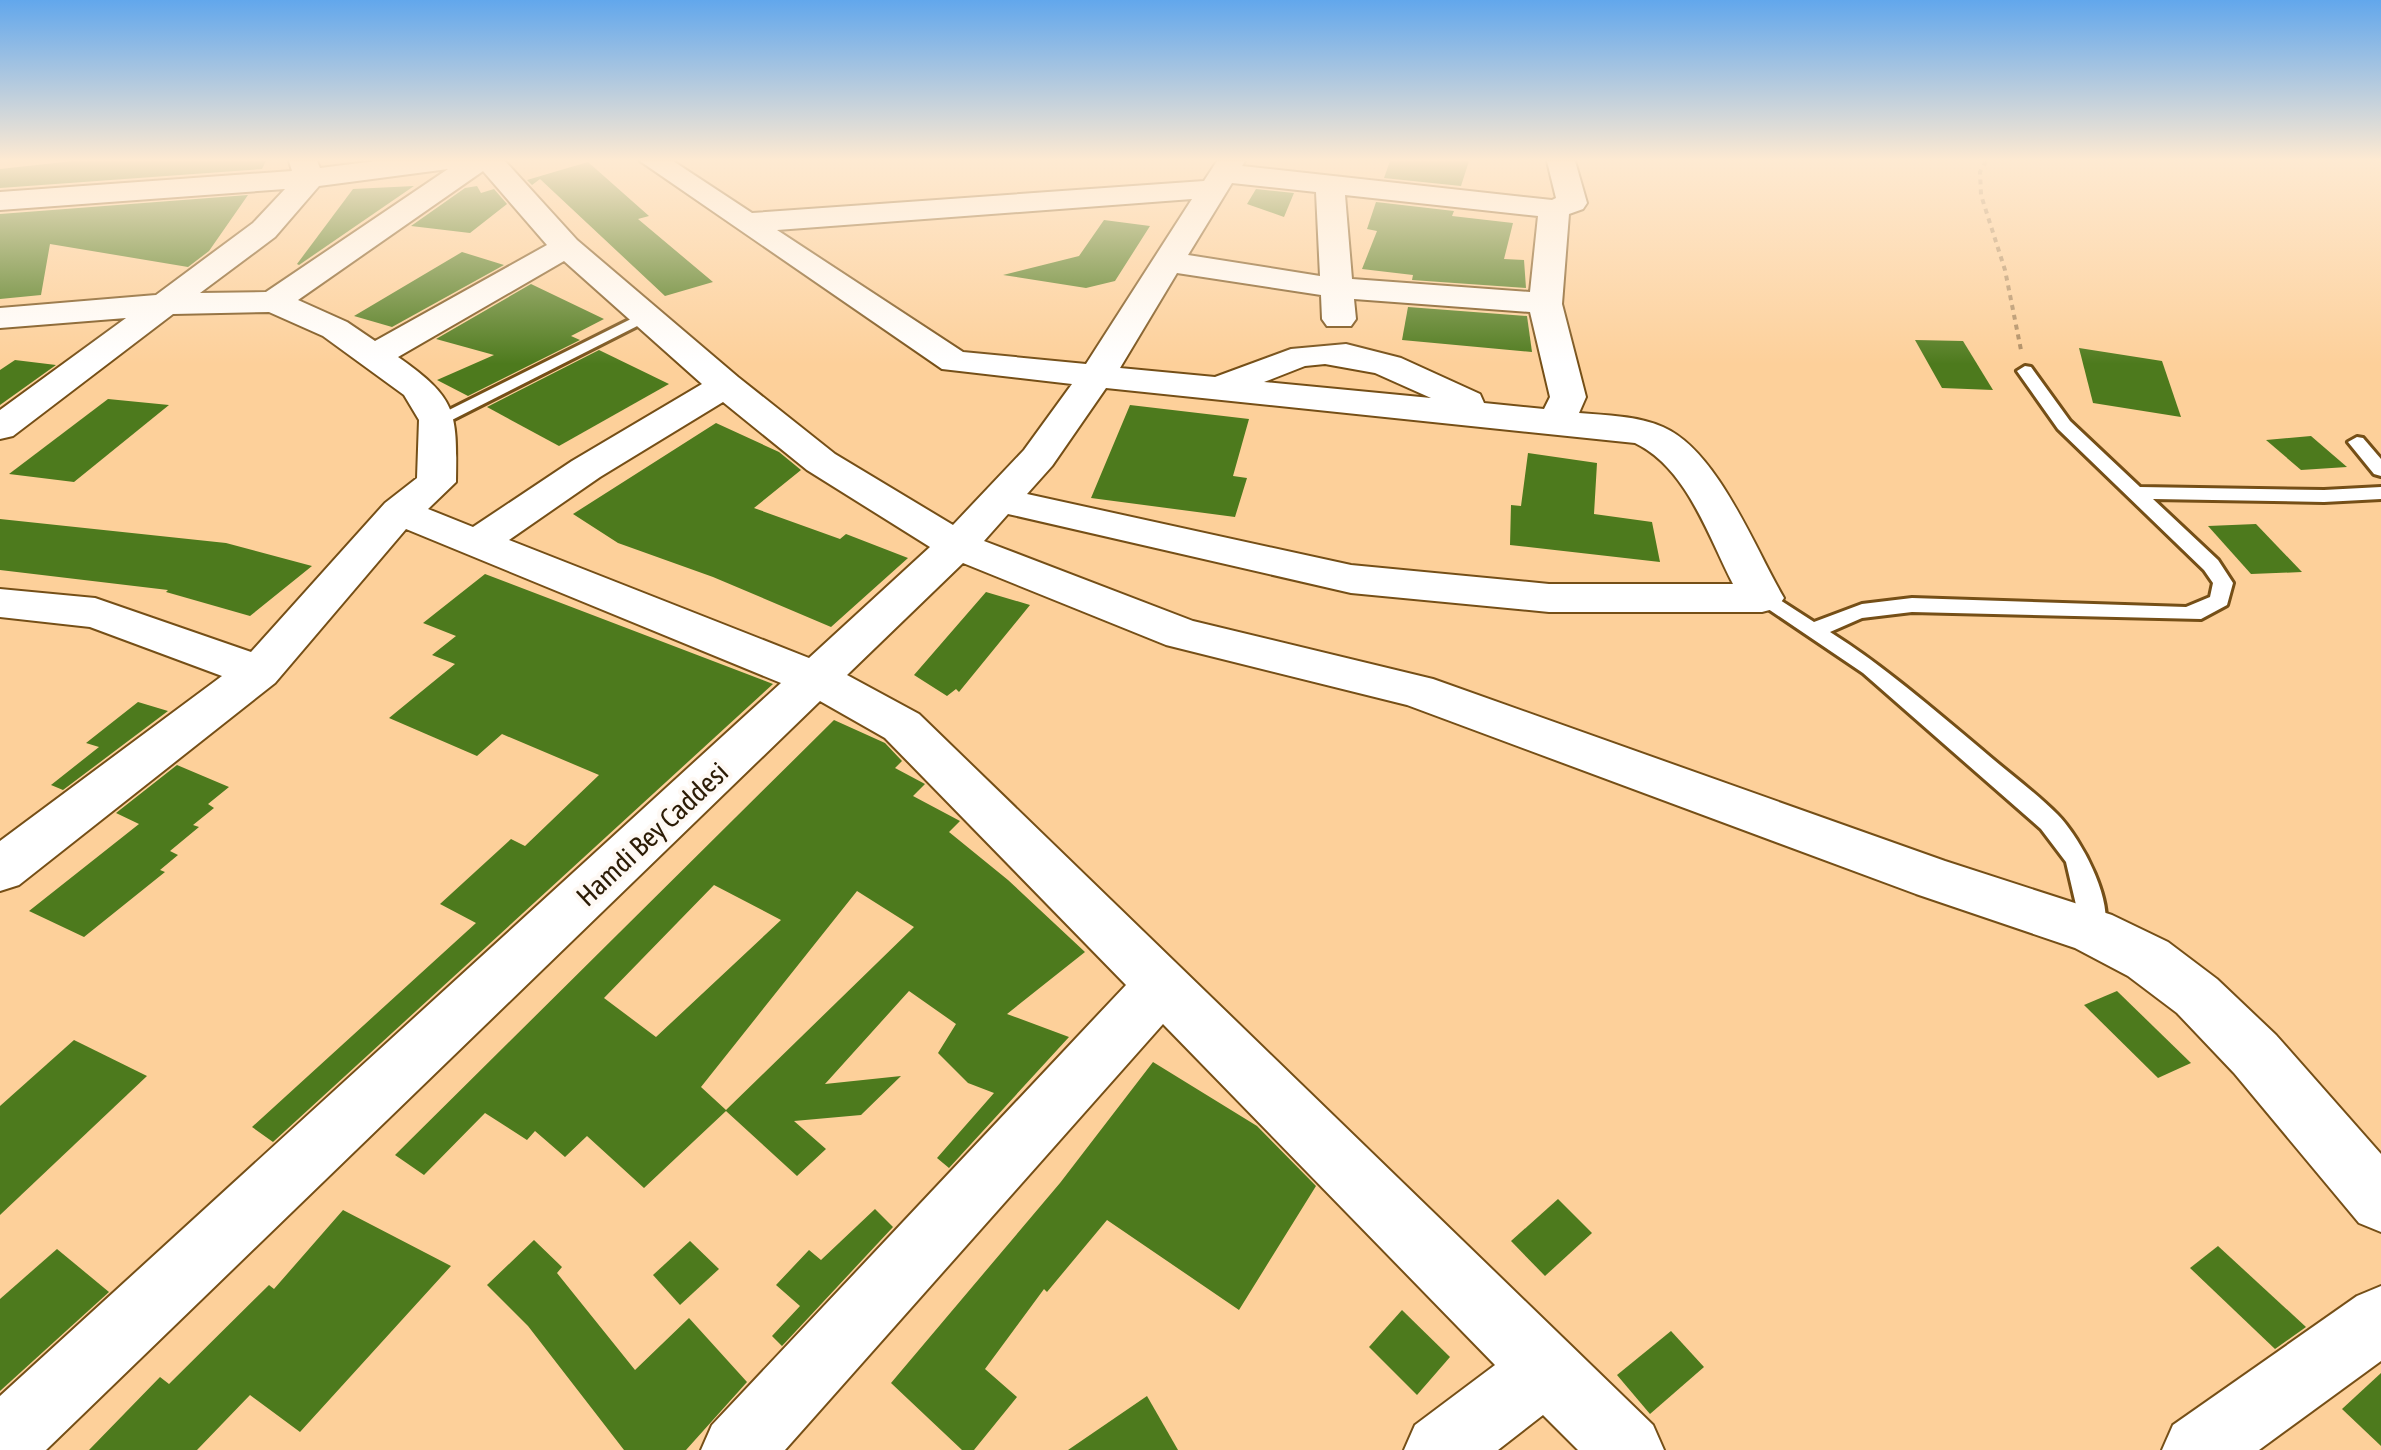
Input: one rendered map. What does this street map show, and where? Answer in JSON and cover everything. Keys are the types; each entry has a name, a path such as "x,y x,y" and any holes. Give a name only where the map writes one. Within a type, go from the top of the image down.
{"street":[{"path":"0,428 265,229"},
{"path":"274,302 380,229"},
{"path":"550,229 647,318 821,462 956,545 1182,634 1417,690 1935,879 2094,931 2148,959 2197,996 2255,1054 2381,1201"},
{"path":"754,229 954,362 1556,421 1652,436 1670,448 1694,476 1762,598 1549,598 1351,579 998,500"},
{"name":"Hamdi Bey Caddesi","path":"0,1445 956,545 1038,458 1096,377 1189,229"},
{"path":"1333,229 1337,353"},
{"path":"1552,229 1545,304 1568,398 1556,421"},
{"path":"376,354 566,247"},
{"path":"1169,262 1337,288 1442,293 1545,304"},
{"path":"0,318 168,304 274,302 335,328 376,354 418,388 438,420 436,482 399,512 259,672 0,870"},
{"path":"1214,388 1302,356 1337,353 1400,368 1492,415"},
{"path":"477,543 586,469 725,384"},
{"path":"399,512 817,679 902,726 1628,1450"},
{"path":"0,604 95,613 259,672"},
{"path":"737,1450 1162,986"},
{"path":"2198,1450 2381,1320"},
{"path":"1440,1450 1545,1370"}],"lane":[{"path":"438,420 647,318"},
{"path":"1816,630 1836,618 1878,607 1912,605 2186,614 2212,607 2224,592 2218,574 2064,425 2025,371"},
{"path":"2357,442 2381,470"},
{"path":"2136,493 2381,493"},
{"path":"1762,598 1816,630 1904,694 2050,822 2077,858 2086,881 2094,931"}],"path":[{"path":"1992,229 2006,270 2025,371"}],"building":[{"path":"0,229 225,229 209,251 188,267 50,244 41,295 0,299"},
{"path":"323,229 352,229 299,265"},
{"path":"433,229 476,229 470,233"},
{"path":"593,229 650,229 713,282 665,296"},
{"path":"1098,229 1148,229 1115,281 1086,288 1003,275 1079,256"},
{"path":"1367,229 1512,229 1504,259 1524,260 1526,288 1412,280 1413,275 1362,269 1377,231"},
{"path":"462,252 504,265 392,327 354,316"},
{"path":"531,284 604,319 571,336 580,340 468,396 437,380 494,355 436,339"},
{"path":"1408,307 1527,316 1532,352 1402,340"},
{"path":"1915,340 1963,341 1993,390 1942,388"},
{"path":"2079,348 2162,361 2181,417 2093,403"},
{"path":"599,350 669,384 559,446 487,407"},
{"path":"15,360 56,365 0,405 0,370"},
{"path":"108,399 169,405 74,482 9,474"},
{"path":"1130,405 1249,419 1233,476 1247,478 1235,517 1091,498"},
{"path":"716,423 779,452 801,470 754,508 840,539 846,534 908,558 831,627 713,577 618,543 573,514"},
{"path":"2311,436 2347,467 2301,470 2266,440"},
{"path":"1528,453 1597,463 1594,514 1652,522 1660,562 1510,545 1511,505 1521,506"},
{"path":"0,519 226,543 312,566 250,616 168,590 0,570"},
{"path":"2256,524 2302,572 2251,574 2208,526"},
{"path":"485,574 773,684 273,1142 252,1127 476,923 440,904 511,839 525,846 599,775 502,734 477,756 389,718 455,664 432,655 456,636 423,623"},
{"path":"986,592 1030,605 959,692 956,689 947,696 914,675"},
{"path":"138,702 168,711 63,790 51,785 99,747 86,743"},
{"path":"834,720 885,743 902,761 895,768 925,784 913,796 960,821 949,832 1008,880 1085,952 1007,1014 1069,1037 949,1168 937,1158 994,1093 968,1083 938,1053 956,1024 909,991 825,1084 901,1076 861,1115 794,1121 826,1149 797,1176 726,1111 644,1188 587,1136 565,1157 535,1131 527,1140 485,1113 424,1175 395,1155","holes":["714,885 781,920 656,1037 604,998","857,891 914,927 726,1110 701,1087"]},
{"path":"177,765 229,787 208,804 214,808 193,825 199,827 170,851 178,855 160,870 165,872 84,937 29,911 139,824 116,813"},
{"path":"2117,991 2191,1063 2158,1078 2084,1005"},
{"path":"74,1040 147,1076 0,1215 0,1106"},
{"path":"1153,1062 1257,1126 1316,1186 1239,1310 1107,1220 1047,1292 1044,1289 985,1369 1017,1397 974,1450 962,1450 891,1383 1060,1183"},
{"path":"1558,1199 1592,1233 1545,1276 1511,1241"},
{"path":"875,1209 893,1227 782,1346 772,1336 800,1306 776,1285 809,1250 821,1260"},
{"path":"343,1210 451,1266 300,1432 250,1395 197,1450 89,1450 160,1377 169,1384 269,1285 274,1289"},
{"path":"534,1240 562,1267 557,1273 635,1370 689,1318 747,1382 686,1450 624,1450 528,1326 487,1285"},
{"path":"690,1241 719,1269 680,1305 653,1275"},
{"path":"2218,1246 2306,1327 2275,1349 2190,1268"},
{"path":"57,1249 109,1292 0,1391 0,1299"},
{"path":"1402,1310 1450,1357 1417,1395 1369,1347"},
{"path":"1671,1331 1704,1367 1650,1414 1617,1375"},
{"path":"2381,1373 2381,1446 2342,1409"},
{"path":"1147,1396 1178,1450 1068,1450"}]}
